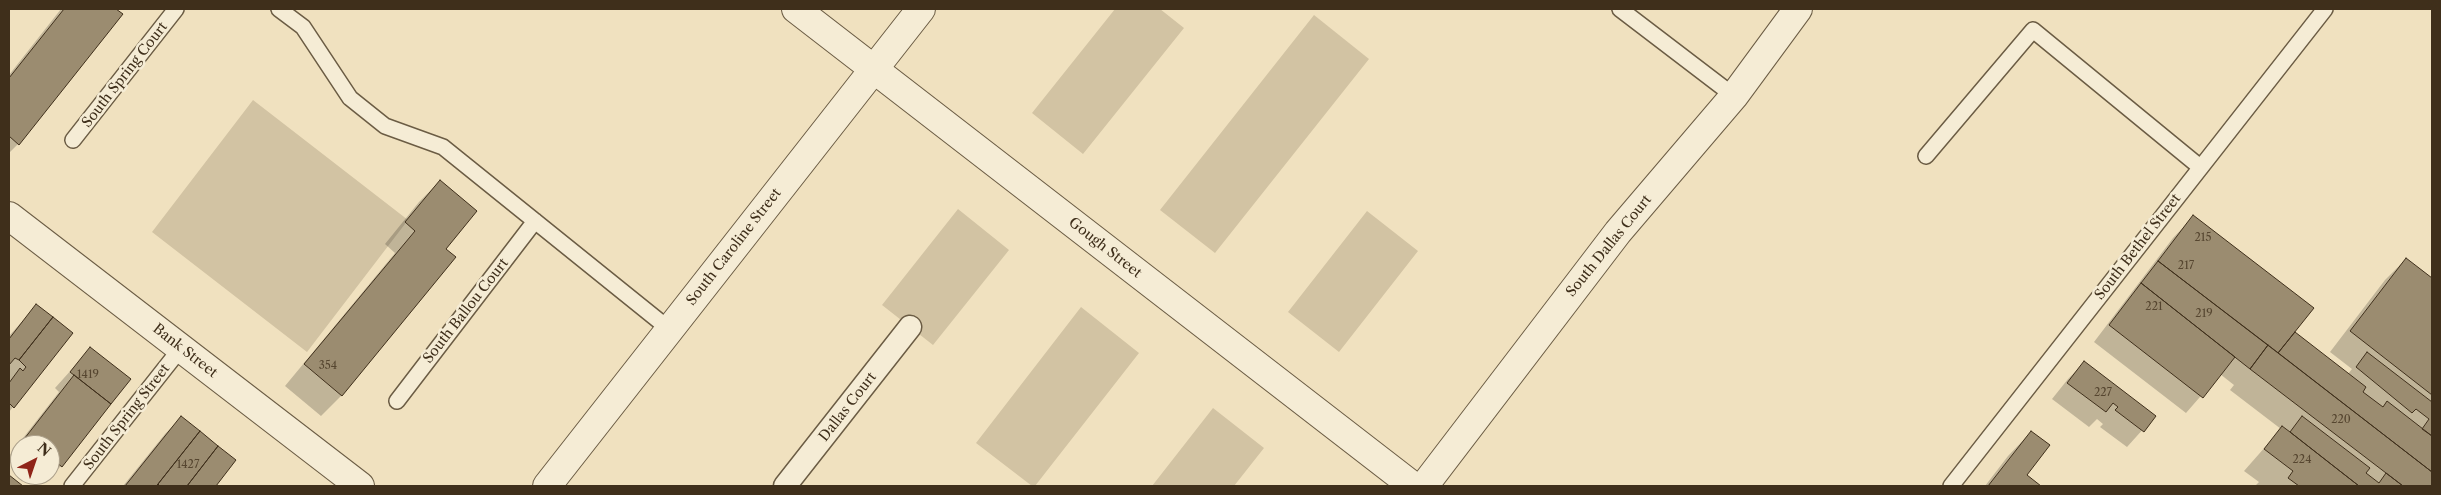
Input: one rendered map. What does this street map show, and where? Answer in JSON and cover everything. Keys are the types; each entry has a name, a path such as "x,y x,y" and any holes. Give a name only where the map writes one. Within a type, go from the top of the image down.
{"street":[{"name":"Gough Street","path":"796,9 1413,486"},
{"name":"South Caroline Street","path":"547,486 921,9"},
{"name":"South Dallas Court","path":"1424,486 1618,232 1734,96 1798,9"},
{"name":"Bank Street","path":"9,216 360,486"},
{"name":"Dallas Court","path":"785,486 910,327"}],"lane":[{"name":"South Spring Court","path":"74,140 176,9"},
{"path":"280,9 303,26 350,98 385,126 443,147 669,329"},
{"path":"1620,9 1734,96"},
{"name":"South Bethel Street","path":"1951,486 2325,9"},
{"path":"1926,156 2032,30 2200,167"},
{"name":"South Ballou Court","path":"397,401 535,221"},
{"name":"South Spring Street","path":"72,486 181,348"}],"shaded area":[{"path":"1115,9 1160,9 1184,28 1083,154 1032,113"},
{"path":"1314,15 1369,59 1215,253 1160,210"},
{"path":"253,100 408,220 307,352 152,232"},
{"path":"958,209 1009,250 933,345 882,305"},
{"path":"1367,211 1418,251 1339,352 1288,312"},
{"path":"1081,307 1139,353 1035,486 1032,486 976,443"},
{"path":"1213,408 1264,448 1234,486 1152,486"}],"building":[{"path":"64,9 116,9 123,14 19,145 9,136 9,78"},
{"path":"440,180 477,211 446,249 456,257 342,396 304,364 415,231 405,222"},
{"path":"2193,215 2314,308 2278,353 2158,261"},
{"path":"2406,258 2432,278 2432,395 2350,331"},
{"path":"2158,261 2268,345 2250,369 2141,283"},
{"path":"2141,283 2235,357 2203,398 2109,325"},
{"path":"36,304 53,317 19,360 15,358 9,365 9,339"},
{"path":"53,317 73,333 14,408 9,403 9,383 20,368 23,371 26,367 19,360"},
{"path":"2295,332 2366,387 2363,392 2383,407 2387,401 2432,436 2432,472 2278,353"},
{"path":"2268,345 2432,472 2432,486 2403,486 2250,369"},
{"path":"90,347 131,379 111,404 70,372"},
{"path":"2367,352 2432,402 2432,436 2422,429 2429,419 2416,409 2412,413 2356,367"},
{"path":"2084,361 2156,416 2144,432 2115,410 2118,407 2113,403 2106,412 2067,383"},
{"path":"74,375 111,404 62,467 60,465 60,435 27,435"},
{"path":"181,416 200,431 158,484 156,486 125,486"},
{"path":"2302,416 2370,468 2366,473 2379,483 2386,473 2403,486 2359,486 2290,432"},
{"path":"2282,426 2359,486 2299,486 2288,478 2293,471 2264,449"},
{"path":"200,431 218,446 187,486 160,486 158,484"},
{"path":"2031,431 2050,445 2027,475 2041,486 1988,486"},
{"path":"218,446 236,460 216,486 187,486"},
{"path":"9,475 10,485 23,486 9,486"}]}
